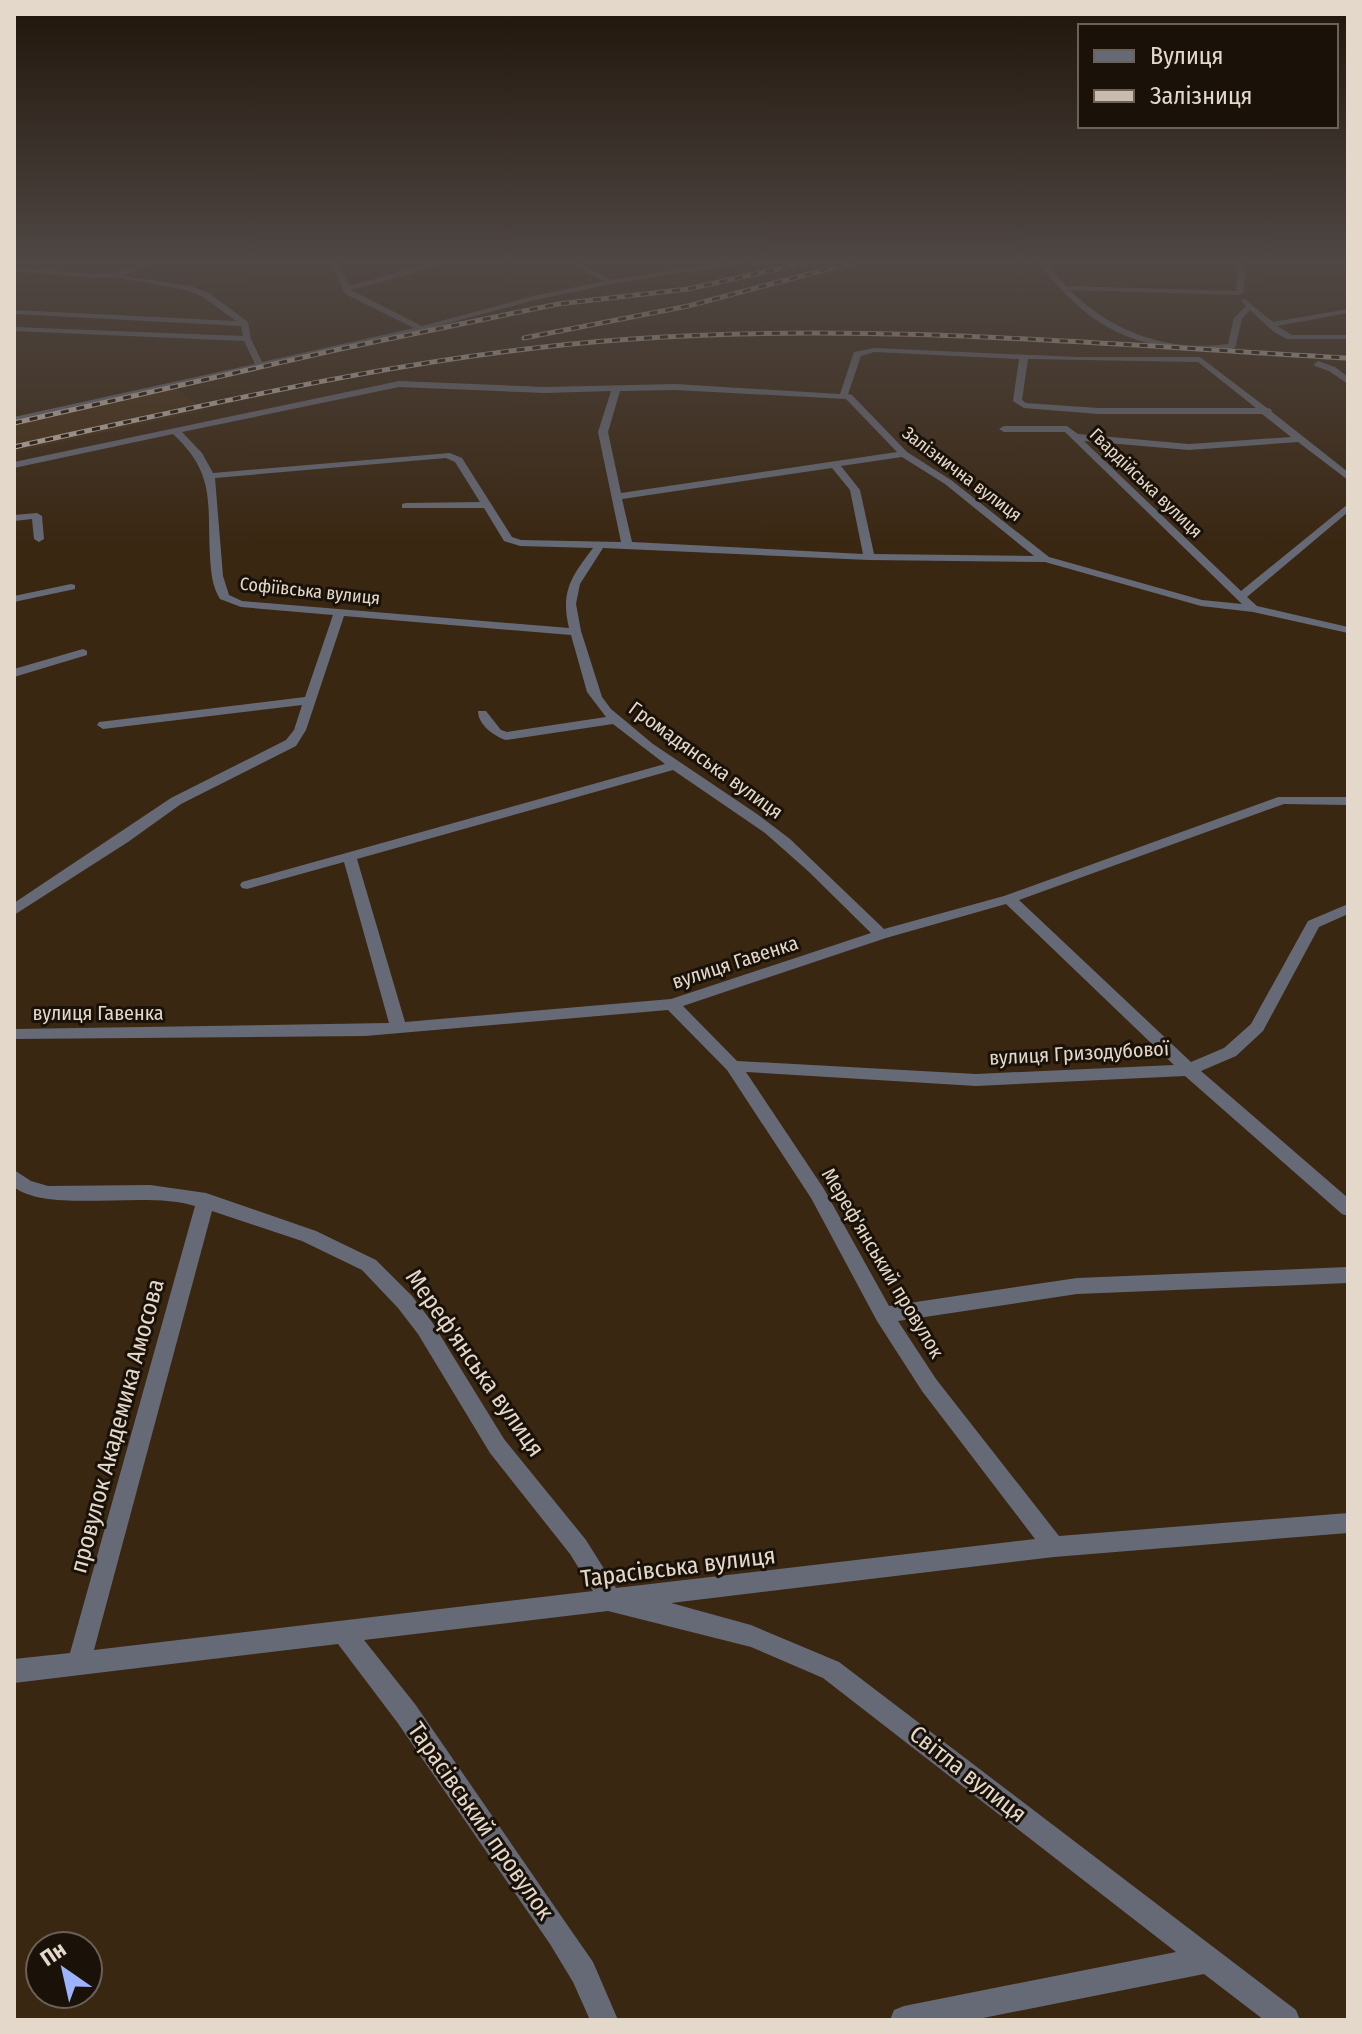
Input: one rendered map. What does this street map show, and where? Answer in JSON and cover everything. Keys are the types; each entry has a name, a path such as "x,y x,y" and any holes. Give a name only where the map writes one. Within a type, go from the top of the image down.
{"street":[{"path":"255,355 260,366"},
{"path":"14,420 307,355"},
{"path":"14,465 399,384 545,390 675,387 843,397 857,355"},
{"path":"990,355 1200,360 1348,477"},
{"path":"1024,356 1017,401 1024,405 1098,411 1268,411"},
{"path":"1318,364 1332,369 1348,381"},
{"path":"616,389 603,432 627,545"},
{"name":"Залізнична вулиця","path":"843,397 849,397 904,454 948,482 1045,559"},
{"path":"1004,429 1067,429 1075,437"},
{"name":"Софіївська вулиця","path":"174,430 200,455 210,476 223,597 241,604 339,614 575,632"},
{"name":"Гвардійська вулиця","path":"1075,437 1189,447 1300,439"},
{"name":"Гвардійська вулиця","path":"1075,437 1253,609"},
{"path":"619,496 904,454"},
{"path":"210,476 447,455 459,460 508,539 515,542 869,557 1045,559 1201,603 1253,609 1348,630"},
{"path":"834,464 855,490 869,557"},
{"path":"406,506 487,505"},
{"path":"1240,597 1348,507"},
{"path":"14,518 37,516 39,539"},
{"name":"Громадянська вулиця","path":"600,545 575,579 569,609 596,698 614,720 769,829 829,882 881,935"},
{"path":"14,599 71,587"},
{"path":"14,910 176,801 284,748 297,737 339,614"},
{"path":"14,673 83,653"},
{"path":"103,725 310,700"},
{"path":"482,714 497,733 506,736 614,720"},
{"path":"247,885 677,765"},
{"name":"вулиця Гавенка","path":"19,1032 399,1029 672,1004 881,935 1009,899 1283,800 1348,801"},
{"path":"350,858 399,1029"},
{"path":"1009,899 1189,1070 1348,1209"},
{"name":"вулиця Гризодубової","path":"733,1066 976,1080 1189,1070 1230,1052 1245,1041 1257,1027 1313,924 1344,913"},
{"name":"Мереф'янський провулок","path":"672,1004 733,1066 818,1194 884,1315 929,1385 1054,1547"},
{"name":"Мереф'янська вулиця","path":"14,1177 25,1186 48,1193 150,1192 206,1200 351,1254 385,1280 425,1328 497,1446 578,1547 612,1602"},
{"name":"провулок Академика Амосова","path":"78,1664 206,1200"},
{"path":"884,1315 1077,1286 1348,1275"},
{"name":"Тарасівська вулиця","path":"14,1671 1054,1547 1348,1523"},
{"name":"Світла вулиця","path":"612,1602 716,1624 801,1654 831,1670 1286,2020"},
{"name":"Тарасівський провулок","path":"343,1632 406,1713 559,1935 583,1972 604,2020"},
{"path":"904,2020 1206,1960"}],"shaded area":[{"path":"173,387 206,410 14,452 14,422"}],"railway":[{"path":"14,423 314,355"},
{"path":"14,447 322,381 477,355"},
{"path":"1296,355 1348,358"}]}
